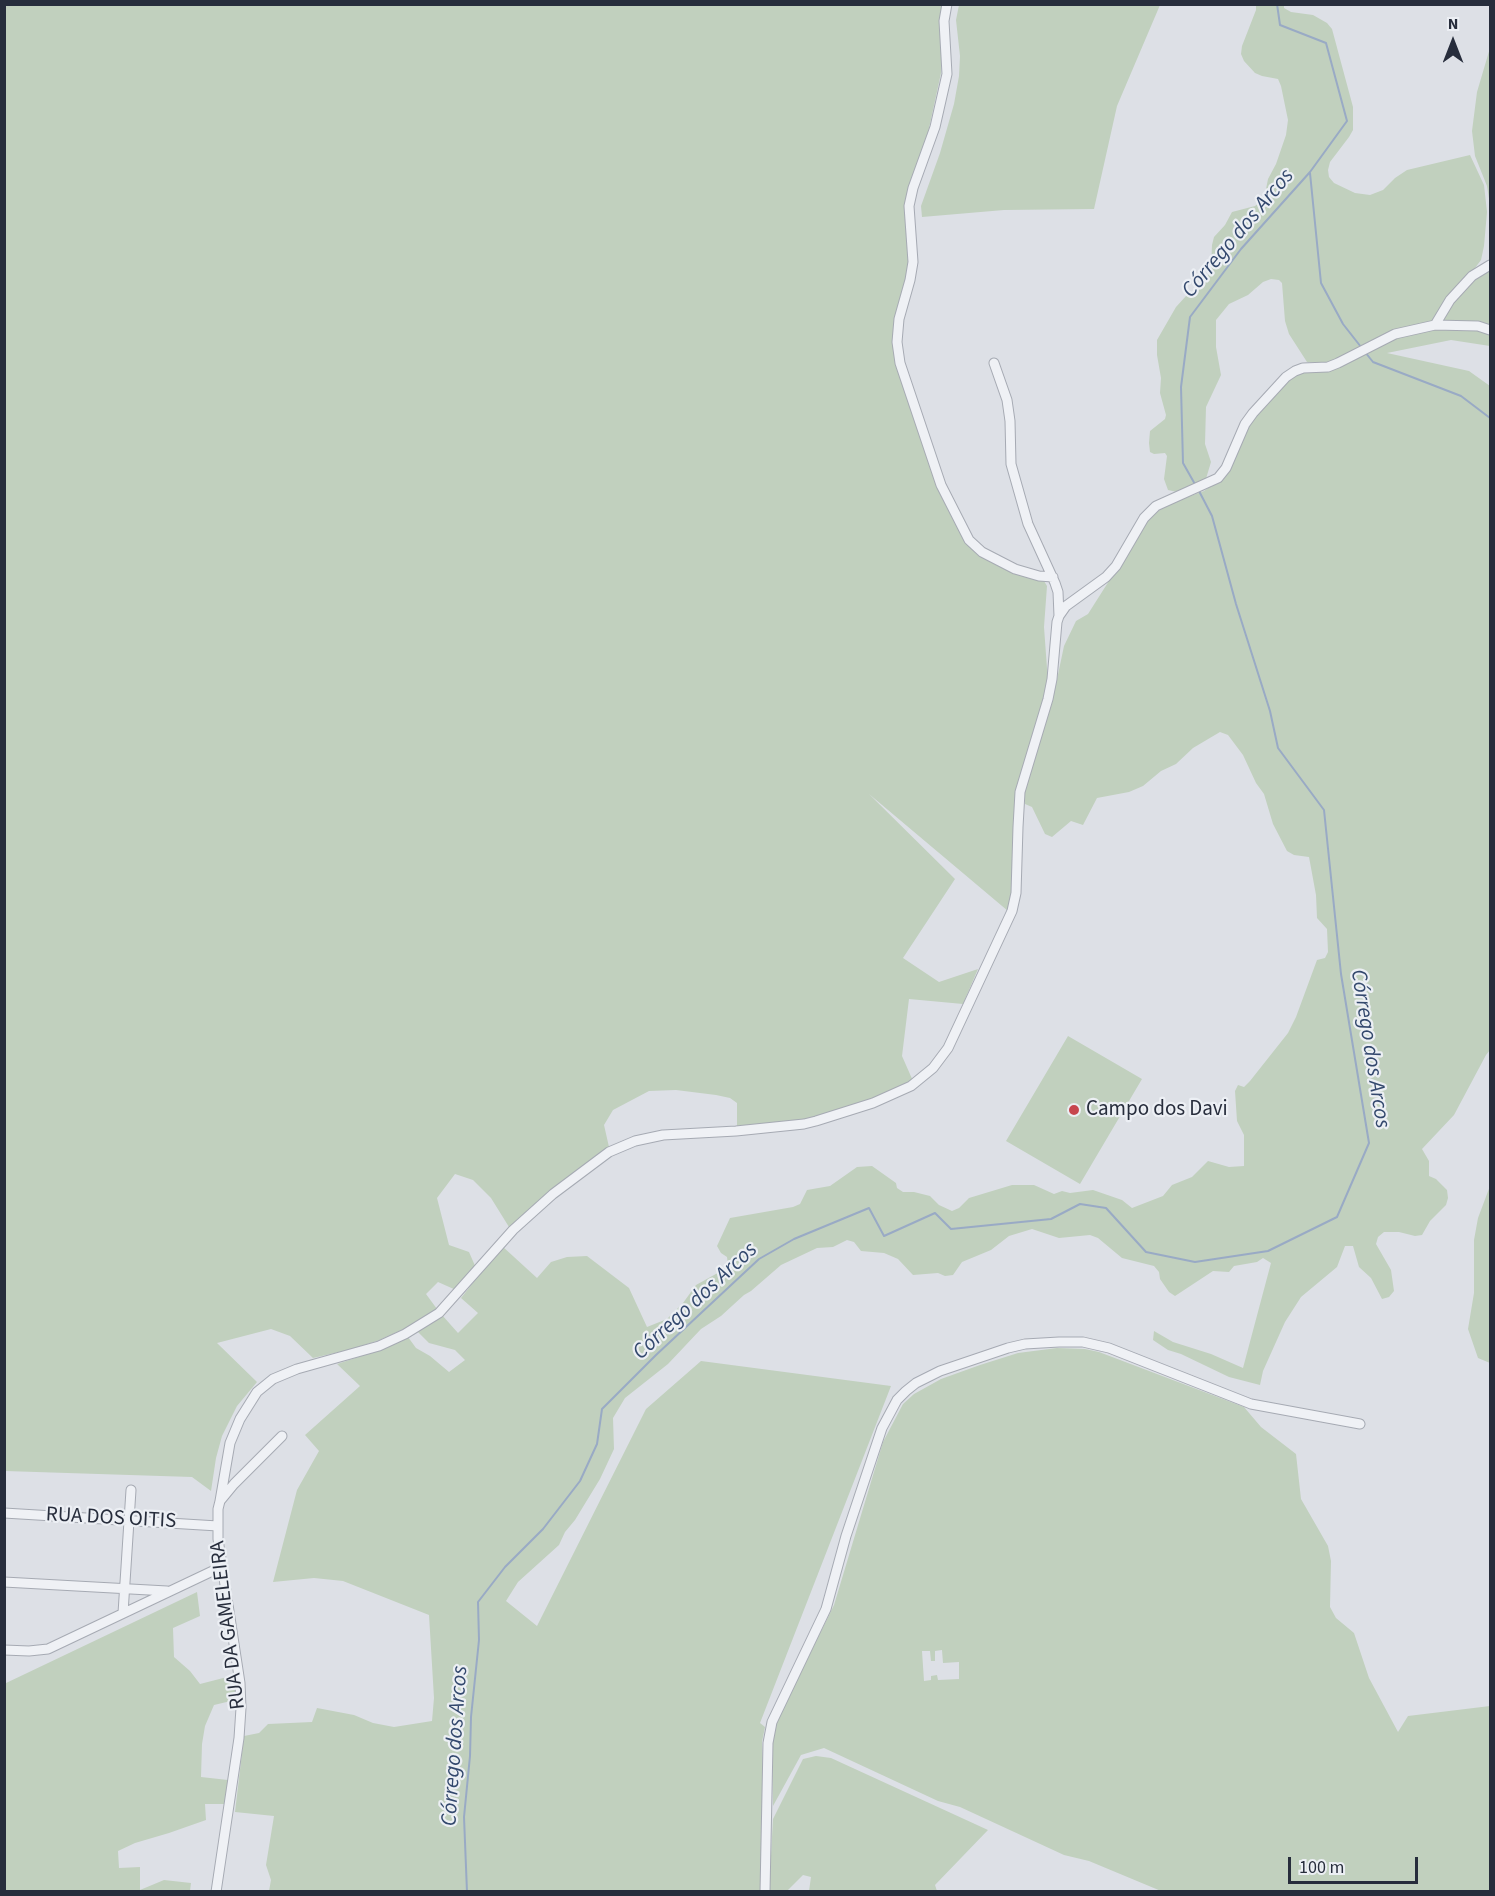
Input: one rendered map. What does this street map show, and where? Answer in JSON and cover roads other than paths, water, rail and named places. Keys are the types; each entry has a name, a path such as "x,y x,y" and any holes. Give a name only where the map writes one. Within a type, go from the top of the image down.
{"street":[{"path":"947,4 944,21 946,74 935,127 913,188 909,206 913,262 899,319 897,342 900,363 941,485 969,540 982,552 1015,569 1039,576 1053,577"},
{"path":"1435,326 1450,300 1472,276 1491,265"},
{"path":"1059,615 1066,606 1106,577 1116,566 1144,518 1156,506 1218,478 1226,468 1245,424 1286,377 1295,371 1303,368 1328,367 1395,334 1435,326 1478,326 1491,330"},
{"name":"RUA DA GAMELEIRA","path":"216,1892 239,1738 241,1708 240,1683 221,1567 218,1526 220,1501 231,1443 240,1419 257,1392 273,1380 297,1369 379,1346 405,1334 439,1312 513,1230 554,1194 609,1152 635,1141 663,1135 804,1124 873,1103 910,1086 933,1068 948,1048 1012,911 1016,893 1020,792 1048,699 1059,615 1058,592 1028,524 1011,464 1007,400 994,363"},
{"path":"765,1892 768,1743 772,1722 826,1609 846,1536 875,1447 889,1414 906,1390 940,1371 1008,1348 1048,1342 1083,1342 1109,1348 1251,1404 1360,1424"},
{"path":"220,1501 282,1436"},
{"path":"123,1613 131,1490"},
{"name":"RUA DOS OITIS","path":"4,1513 218,1526"},
{"path":"4,1650 29,1652 48,1648 221,1567"},
{"path":"4,1582 168,1591"}],"waterway":[{"name":"Córrego dos Arcos","path":"1196,486 1183,463 1181,387 1190,317 1241,249 1310,172 1347,121 1326,43 1280,25 1277,4"},
{"path":"1310,173 1321,283 1343,324 1361,347"},
{"path":"1365,352 1373,362 1461,396 1490,418"},
{"name":"Córrego dos Arcos","path":"467,1892 464,1817 479,1640 478,1602 505,1567 543,1529 580,1481 597,1444 602,1409 759,1259 794,1239 869,1208 884,1236 935,1213 951,1229 1051,1219 1080,1204 1106,1208 1146,1252 1195,1262 1268,1251 1337,1217 1369,1143 1341,974 1324,810 1278,748 1270,711 1236,604 1212,516 1199,491"}],"place":[{"name":"Campo dos Davi","path":"1074,1110"}]}
